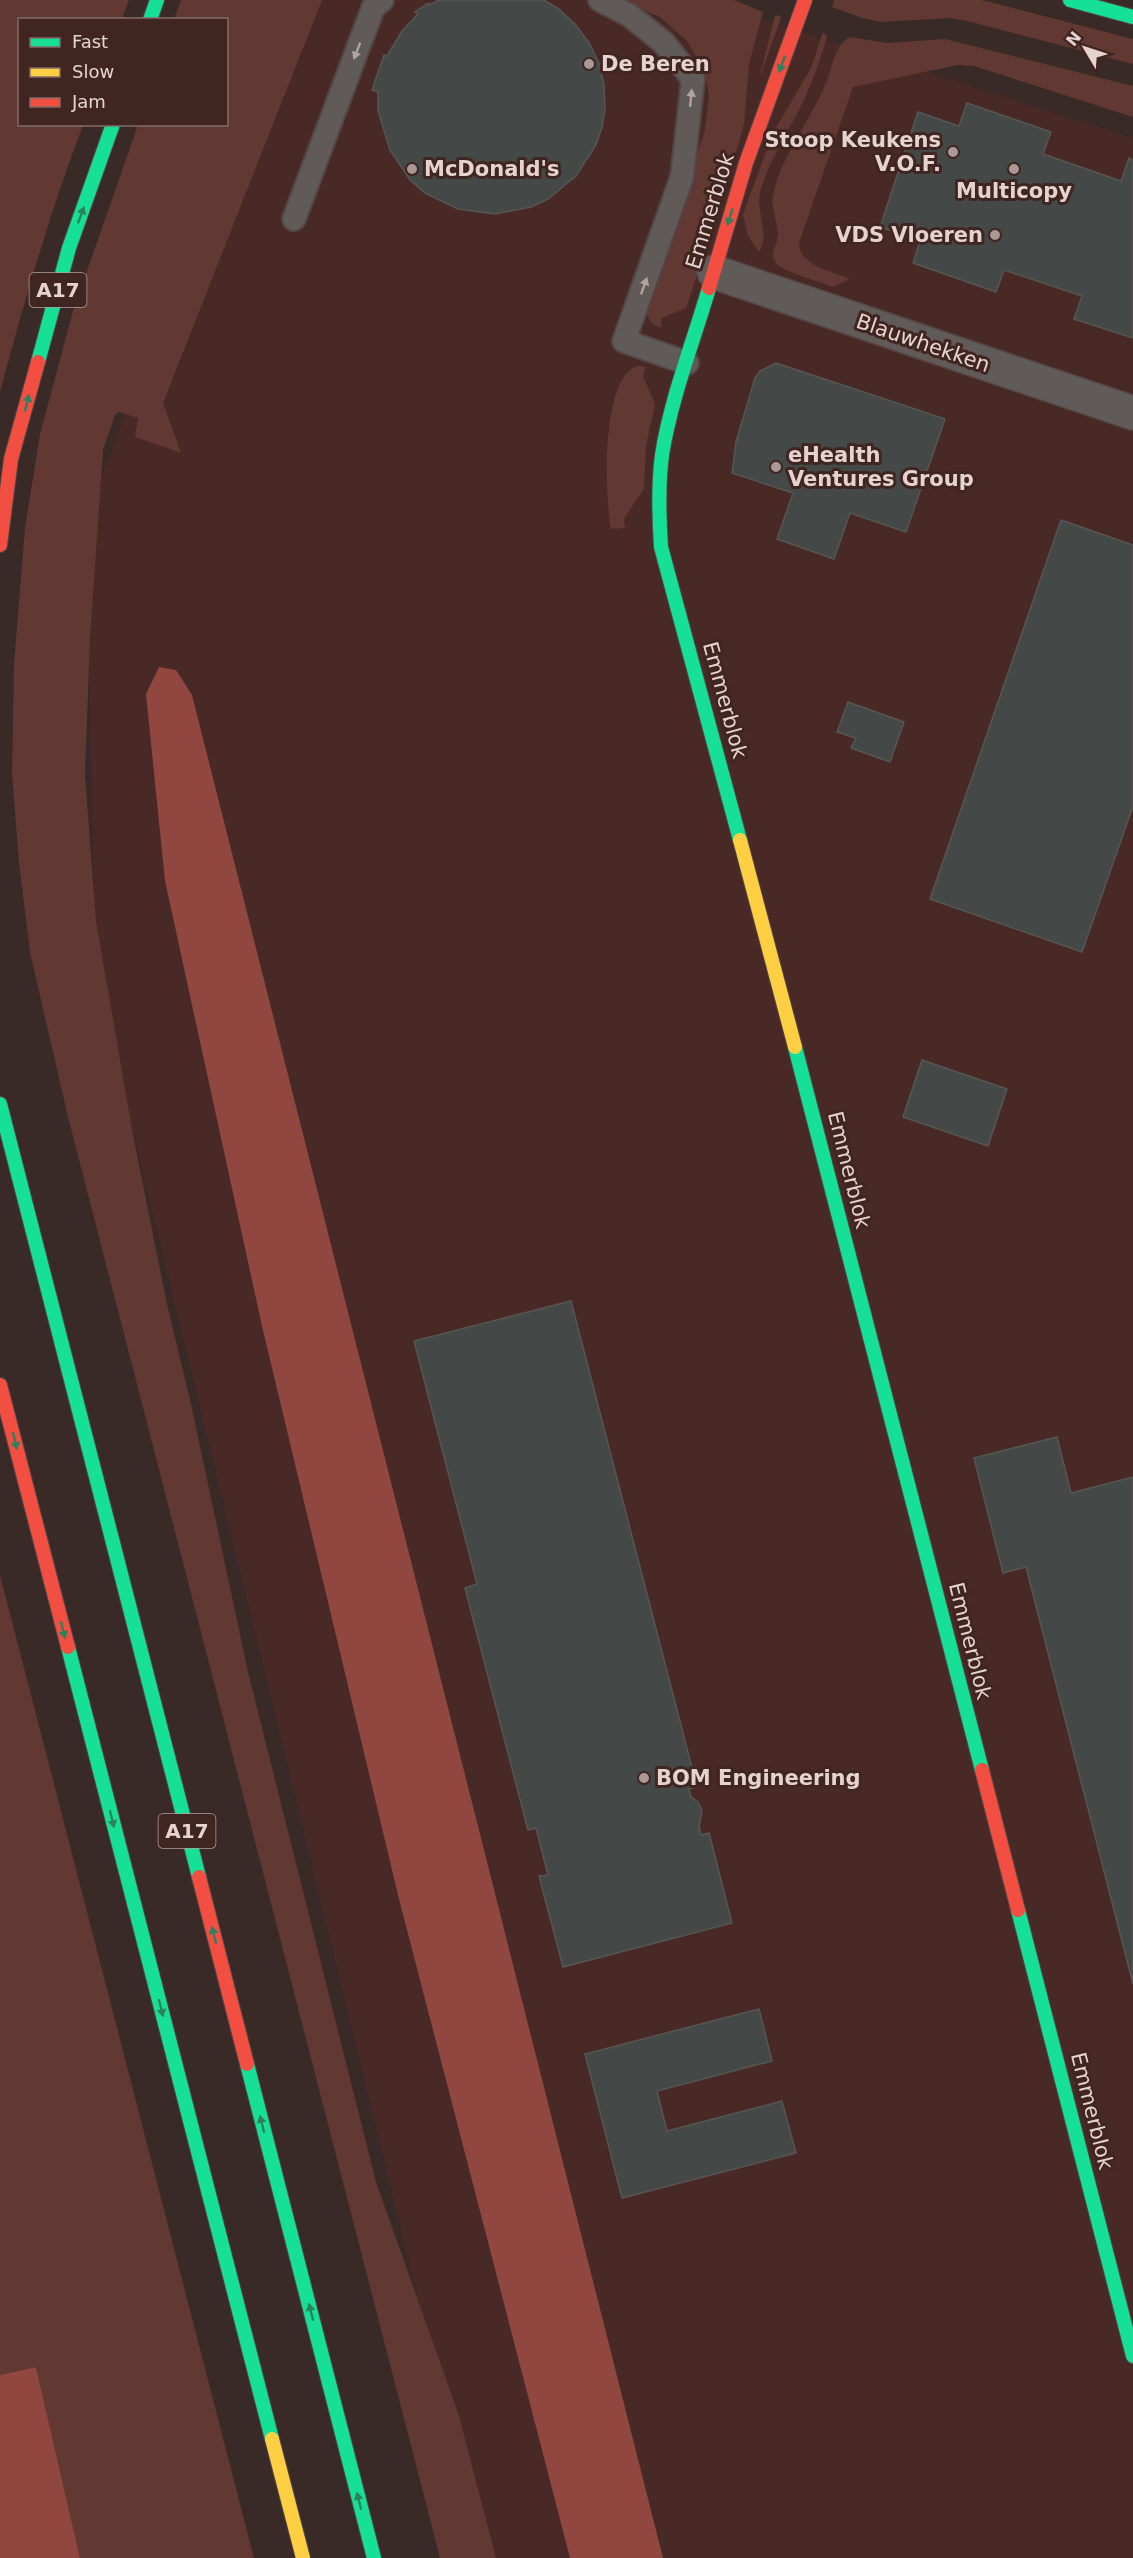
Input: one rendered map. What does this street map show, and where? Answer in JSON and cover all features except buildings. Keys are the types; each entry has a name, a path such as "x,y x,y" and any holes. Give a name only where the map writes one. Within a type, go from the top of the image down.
{"main road":[{"path":"151,18 157,0"},
{"name":"Emmerblok","path":"805,0 746,163 687,363 670,411 662,457 659,511 661,547 797,1054 1133,2356"},
{"path":"1070,0 1133,17"},
{"name":"A17","path":"0,545 11,459 69,248 112,126"},
{"name":"A17","path":"0,1104 374,2558"},
{"path":"0,1384 303,2558"}],"street":[{"name":"Blauwhekken","path":"714,272 1133,413"}],"lane":[{"path":"294,219 373,8 382,0"},
{"path":"600,0 629,15 663,42 693,79 682,177 624,341 687,363"}],"shaded area":[{"path":"0,0 129,0 122,18 18,18 18,126 83,126 38,257 0,392"},
{"path":"181,0 322,0 163,403 181,453 135,437 138,418 119,412 115,415 103,450 90,638 85,775 96,921 133,1135 167,1304 191,1404 248,1672 376,2182 459,2416 496,2558 440,2558 68,1117 30,952 19,863 12,774 14,664 25,528 40,434 73,311 138,126 228,126 228,18 174,18"},
{"path":"283,0 701,0 1133,138 1133,2558 484,2558 421,2311 96,981 86,517"},
{"path":"618,0 734,0 763,12 749,64 744,124 728,181 708,229 711,233 686,308 662,318 661,327 650,321 646,308 705,130 709,96 705,74 687,41 660,17"},
{"path":"834,0 982,0 1133,39 1133,64 950,18 881,22 862,18 832,7"},
{"path":"775,15 781,16 780,21 759,79"},
{"path":"823,32 827,37 812,81 774,157 761,189 759,205 763,237 759,252 748,236 743,214 773,133 811,68"},
{"path":"850,37 887,43 945,39 1133,86 1133,117 974,66 958,65 853,87 799,243 801,251 811,263 850,279 833,287 792,273 778,265 773,259 778,236 773,197 785,161 823,90 836,53"},
{"path":"638,366 646,367 643,376 655,404 646,446 644,489 624,518 625,528 611,529 607,466 611,414 617,391 626,375"},
{"path":"159,667 176,670 192,695 663,2558 570,2558 399,1899 262,1326 165,881 146,694"},
{"path":"0,1575 254,2558 80,2558 36,2367 0,2375"},
{"path":"36,2367 80,2558 0,2558 0,2375"}],"traffic: fast":[{"path":"151,18 157,0"},
{"path":"1070,0 1133,17"},
{"path":"38,362 69,248 112,126"},
{"path":"709,288 666,434 660,478 660,536 661,547 740,840"},
{"path":"795,1047 982,1770"},
{"path":"0,1104 199,1877"},
{"path":"68,1647 272,2439"},
{"path":"1018,1910 1133,2356"},
{"path":"247,2064 374,2558"}],"traffic: slow":[{"path":"740,840 795,1047"},
{"path":"272,2439 303,2558"}],"traffic: jam":[{"path":"709,288 746,163 805,0"},
{"path":"0,545 11,459 38,362"},
{"path":"0,1385 68,1647"},
{"path":"982,1770 1018,1910"},
{"path":"199,1877 247,2064"}],"place":[{"name":"De Beren","path":"589,64"},
{"name":"Stoop Keukens V.O.F.","path":"953,152"},
{"name":"McDonald's","path":"412,169"},
{"name":"Multicopy","path":"1014,169"},
{"name":"VDS Vloeren","path":"995,235"},
{"name":"eHealth Ventures Group","path":"776,467"},
{"name":"BOM Engineering","path":"644,1778"}]}
